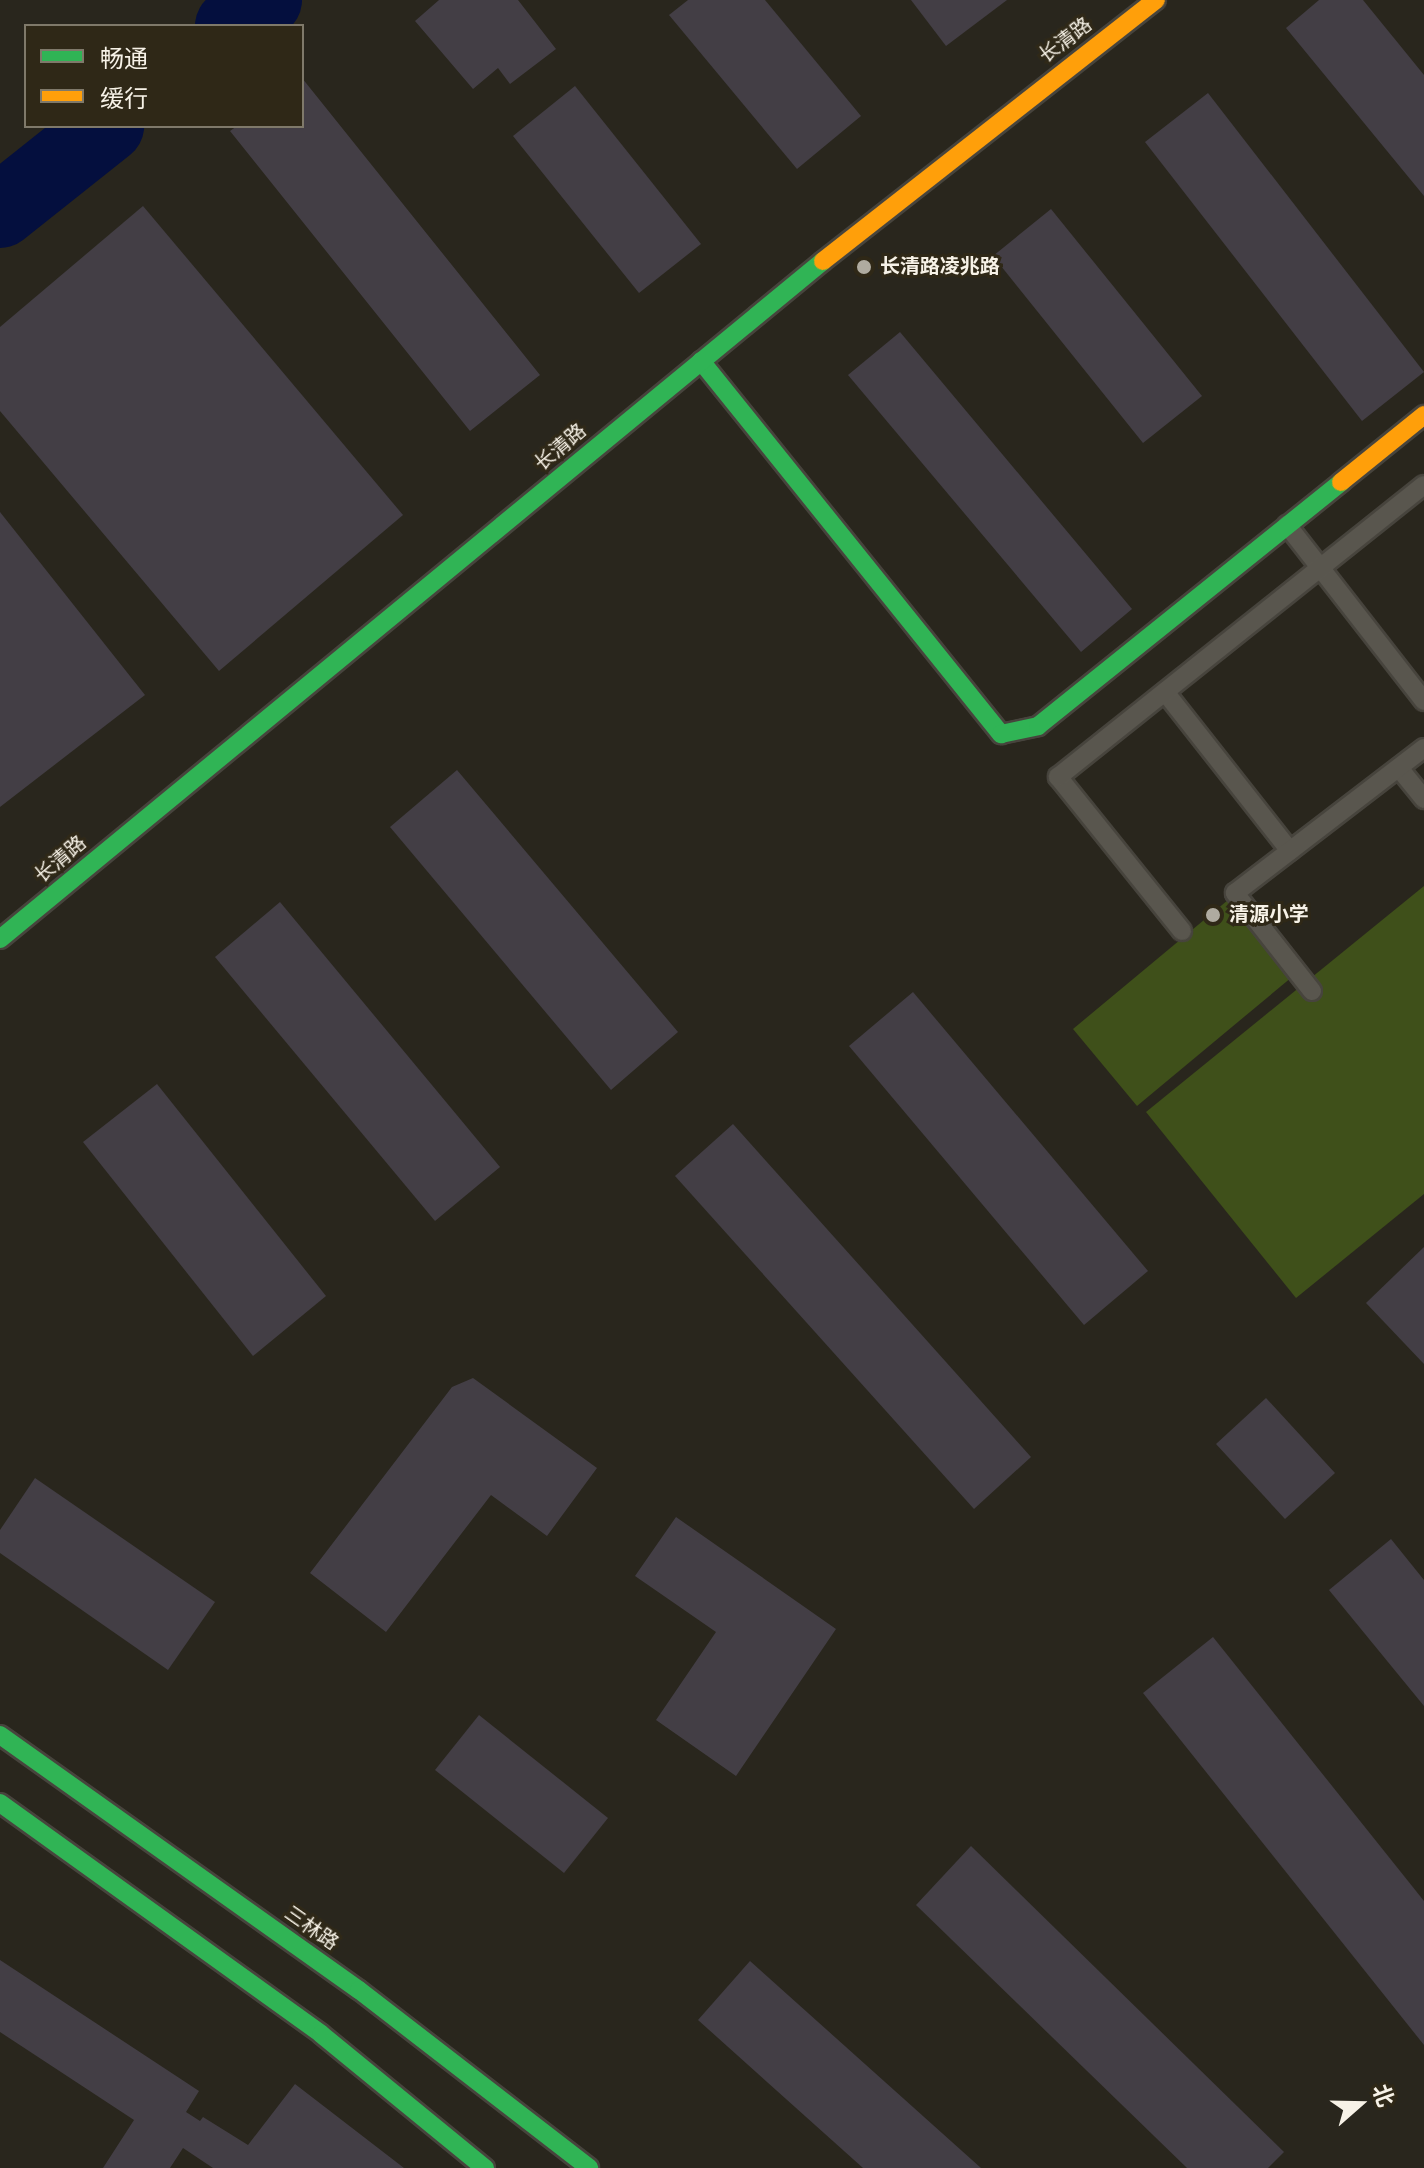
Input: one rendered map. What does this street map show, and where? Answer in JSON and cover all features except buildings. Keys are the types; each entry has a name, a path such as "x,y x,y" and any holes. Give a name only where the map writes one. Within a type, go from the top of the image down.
{"main road":[{"name":"长清路","path":"0,939 701,361 1156,0"},
{"path":"701,361 985,721 1001,734 1038,726 1424,415"},
{"name":"三林路","path":"0,1735 359,1990 589,2168"},
{"path":"0,1803 321,2034 485,2168"}],"lane":[{"path":"1182,931 1058,777 1423,487"},
{"path":"1287,525 1424,701"},
{"path":"1165,692 1290,851"},
{"path":"1312,991 1235,893 1424,748"},
{"path":"1399,768 1424,799"}],"green space":[{"path":"1424,886 1424,1194 1296,1298 1146,1112"},
{"path":"1228,900 1292,977 1137,1106 1073,1029"}],"waterway":[{"path":"235,24 265,0"},
{"path":"0,211 104,128"}],"traffic: fast":[{"path":"0,939 823,261"},
{"path":"701,361 1001,734 1038,726 1341,482"},
{"path":"0,1735 359,1990 589,2168"},
{"path":"0,1803 321,2034 485,2168"}],"traffic: slow":[{"path":"823,261 1156,0"},
{"path":"1341,482 1424,415"}],"place":[{"name":"长清路凌兆路","path":"864,267"},
{"name":"清源小学","path":"1213,915"}]}
